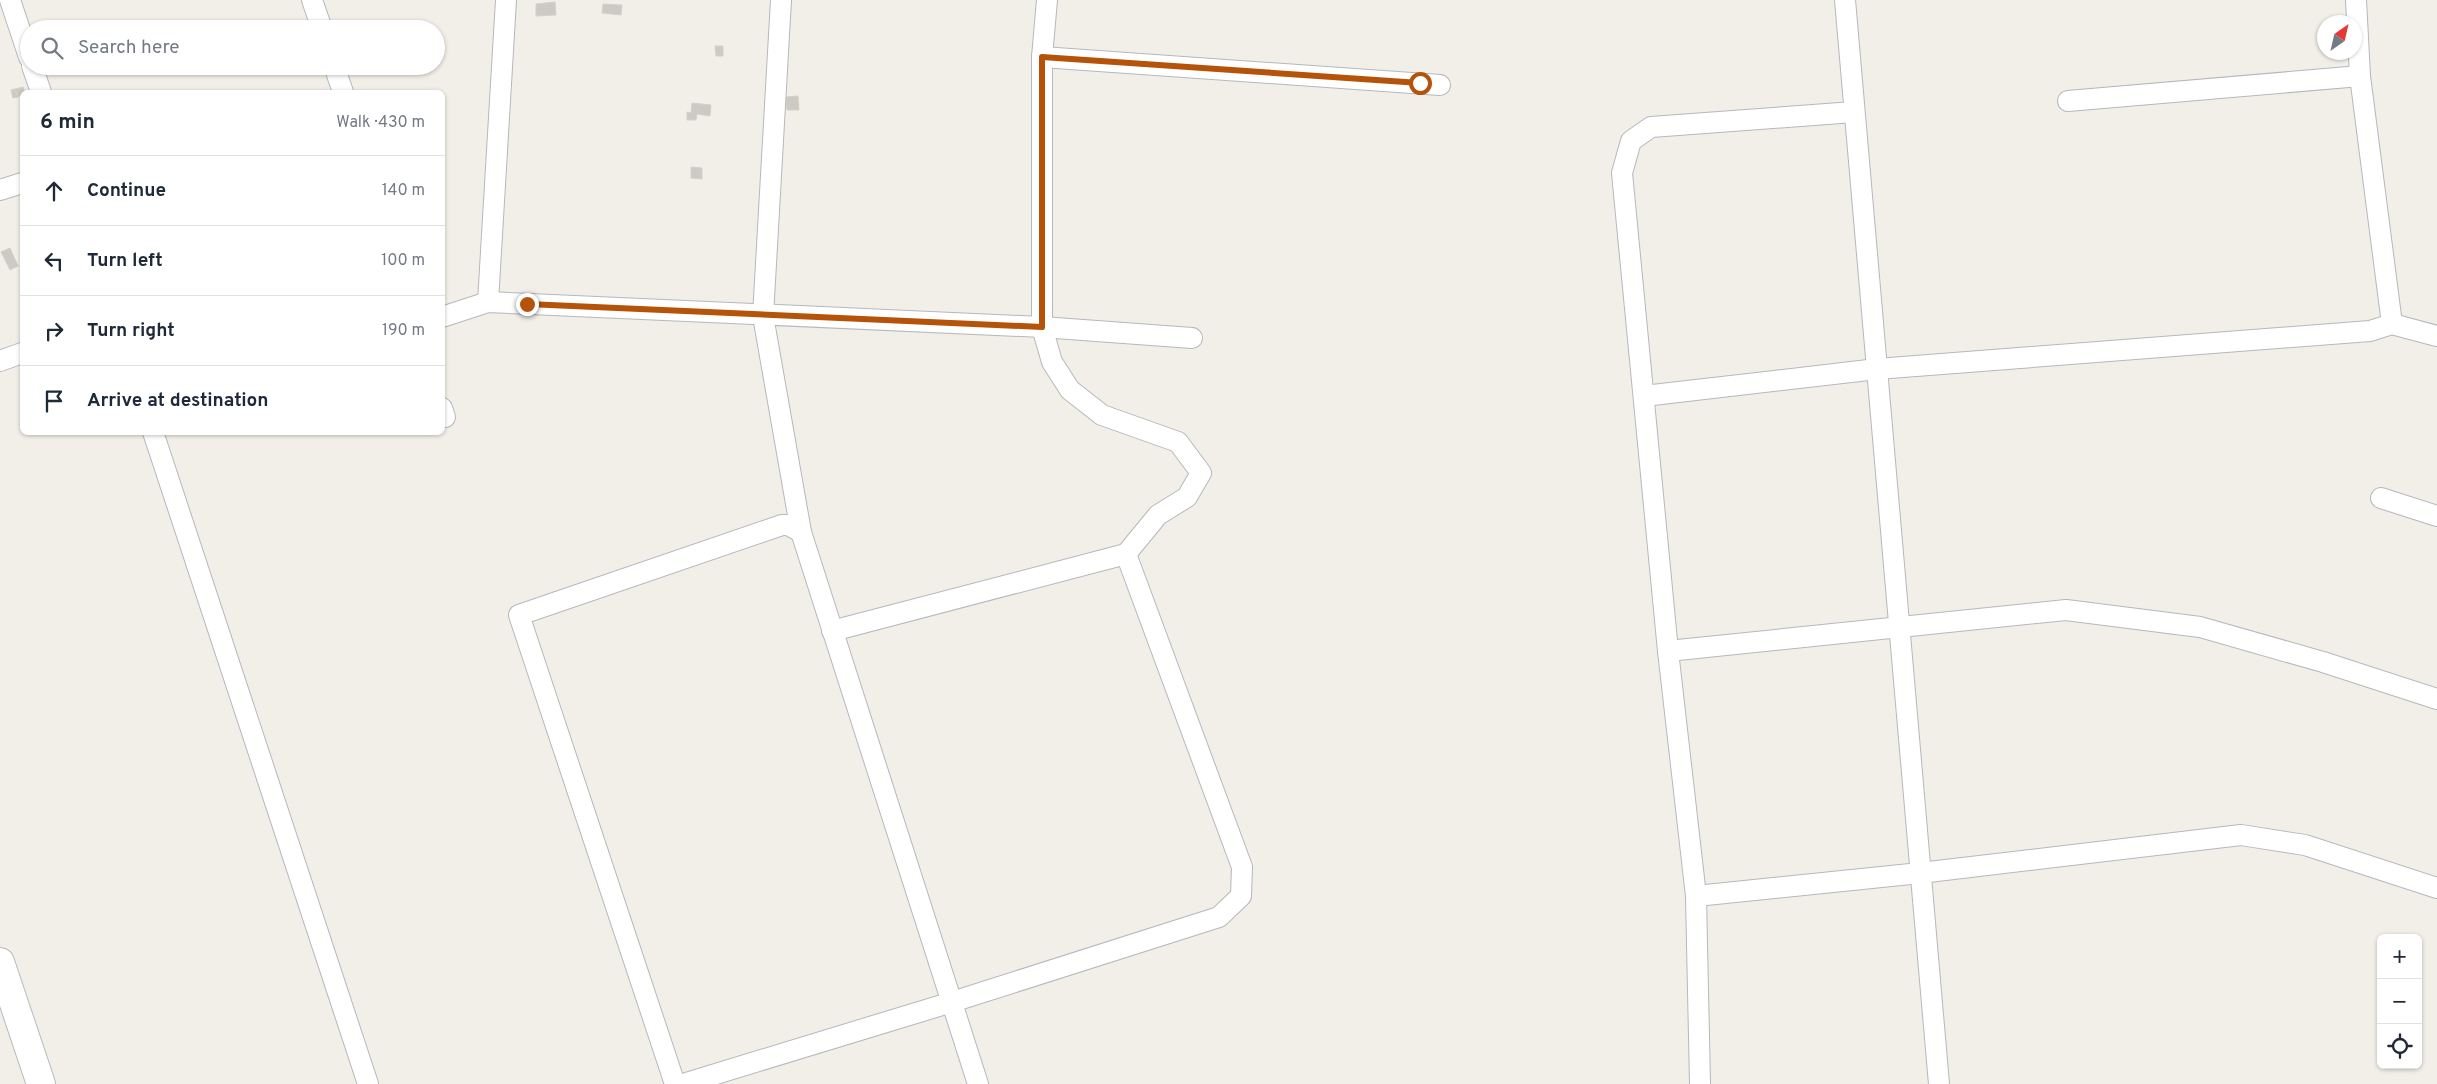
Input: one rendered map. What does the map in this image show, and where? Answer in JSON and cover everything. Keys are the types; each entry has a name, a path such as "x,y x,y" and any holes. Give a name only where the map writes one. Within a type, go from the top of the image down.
{"street":[{"path":"312,0 319,20"},
{"path":"488,302 506,0"},
{"path":"781,0 763,316 800,532 978,1084"},
{"path":"832,631 1126,554 1158,515 1187,497 1201,473 1178,442 1102,415 1070,390 1052,362 1042,327 1042,57 1047,0"},
{"path":"1845,0 1939,1084"},
{"path":"2356,0 2360,76 2392,324"},
{"path":"8,8 20,36"},
{"path":"1042,57 1440,85"},
{"path":"35,75 40,90"},
{"path":"337,75 342,90"},
{"path":"2068,101 2360,76"},
{"path":"1700,1084 1696,896 1668,651 1622,173 1631,141 1651,127 1854,112"},
{"path":"0,190 20,184"},
{"path":"445,316 488,302 763,316 1042,327 1192,338"},
{"path":"1644,396 1876,369 2370,331 2392,324 2437,336"},
{"path":"0,361 20,354"},
{"path":"154,435 368,1084"},
{"path":"2381,498 2437,516"},
{"path":"675,1084 519,615 782,525 788,525 800,532"},
{"path":"683,1084 952,1002 1218,917 1241,896 1242,867 1126,554"},
{"path":"1668,651 2066,610 2200,627 2323,662 2437,699"},
{"path":"1696,896 1920,873 2241,835 2305,845 2437,888"},
{"path":"0,962 41,1084"}],"building":[{"path":"555,2 556,15 536,16 536,4"},
{"path":"603,4 622,5 621,15 602,13"},
{"path":"715,46 723,46 723,56 716,56"},
{"path":"23,87 24,90 20,90 20,96 18,97 15,89"},
{"path":"15,89 18,97 13,98 11,90"},
{"path":"798,96 799,110 787,110 786,97"},
{"path":"692,103 711,105 710,116 697,114 696,120 687,120 687,112 691,113"},
{"path":"691,167 702,168 702,179 691,178"},
{"path":"10,248 18,266 10,270 1,252"}],"route":[{"path":"527,304 1042,327 1042,57 1420,83"}]}
